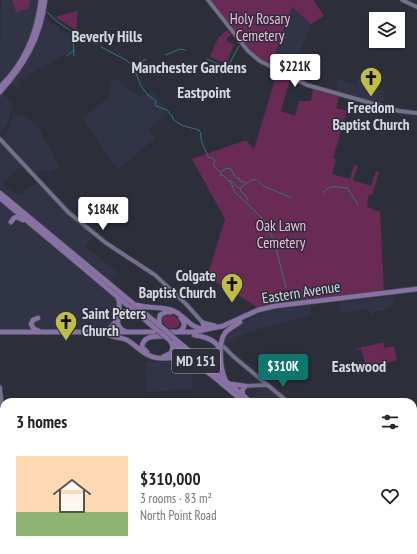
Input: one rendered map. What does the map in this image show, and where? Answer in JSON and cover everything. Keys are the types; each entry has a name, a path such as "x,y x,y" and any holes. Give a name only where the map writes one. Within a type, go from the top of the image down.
{"main road":[{"path":"0,92 18,72 27,58 42,20 43,0"},
{"path":"0,87 17,67 26,51 34,33 42,8"},
{"name":"MD 151","path":"1,195 13,209 144,319 175,338 225,382 240,398"},
{"name":"MD 151","path":"1,195 132,303 169,337 246,398"},
{"path":"11,222 17,217 32,225"},
{"name":"Eastern Avenue","path":"396,293 417,289"},
{"name":"Eastern Avenue","path":"28,332 141,333 169,337 223,326 258,310 396,293 417,292"},
{"path":"91,333 105,331 112,328 120,306 116,295"},
{"path":"132,303 148,308 160,308 174,311 182,316 191,325 201,330 203,323 211,326 223,326"},
{"name":"Eastern Avenue","path":"0,332 169,337 194,335 216,331 271,308"},
{"path":"141,333 122,330 119,327 118,319 122,313 128,311 144,319"},
{"path":"161,329 159,318 164,312 170,312 182,318 184,324 183,328 169,337 147,338 143,341 142,347 144,350 151,354 167,356 173,349 169,337"},
{"path":"30,317 31,324 36,330 45,332"},
{"path":"21,333 28,332 33,320 38,318"},
{"path":"225,382 221,369 222,341 227,331 240,322"},
{"path":"109,335 132,342 141,351 152,357 166,359 177,358 190,361 225,382 235,386 245,386 242,391 243,395"},
{"path":"186,348 205,358 212,358 217,355 219,349 214,341 204,336 194,335"},
{"path":"222,341 224,346"}],"street":[{"path":"208,0 248,51 259,60 307,85 399,111 417,113"},
{"path":"402,0 417,7"},
{"path":"0,139 68,212 106,243 155,274 203,323"},
{"path":"224,346 234,357 283,398"},
{"path":"245,386 268,385"},
{"path":"0,387 1,398"}],"shaded area":[{"path":"1,0 38,0 36,17 27,43 17,63 0,84"},
{"path":"292,7 311,24 291,75 271,64"},
{"path":"45,18 60,29 75,37 72,43 71,53 18,80 21,86 18,89 11,83 21,70 34,48"},
{"path":"358,77 376,82 376,89 385,91 382,105 335,92 338,78 356,86"},
{"path":"114,78 138,96 155,92 167,113 148,129 155,138 118,169 83,118 109,97 111,81"},
{"path":"2,94 13,103 7,125 0,132 0,96"},
{"path":"14,114 24,116 38,127 59,167 50,172 46,169 36,174 2,136 8,130"},
{"path":"0,141 22,165 3,183 19,195 37,182 65,213 93,236 85,247 118,272 111,281 0,189"},
{"path":"0,202 117,299 119,303 112,326 104,331 0,330"},
{"path":"393,296 394,306 385,308 385,311 374,311 374,315 369,315 368,309 340,313 339,303"},
{"path":"311,305 311,315 249,332 224,345 223,342 225,334 236,325 253,317 270,310"},
{"path":"180,361 191,364 192,389 147,392 145,363"},
{"path":"263,386 268,387 281,398 254,398"}],"green space":[{"path":"12,0 30,0 28,9 16,12"},
{"name":"Holy Rosary Cemetery","path":"211,0 315,0 314,1 324,16 311,24 292,7 271,64 259,59 253,54"},
{"path":"77,11 76,30 55,17"},
{"path":"227,30 231,35 226,39 228,42 234,44 226,64 210,57 218,38"},
{"name":"Oak Lawn Cemetery","path":"277,73 290,79 281,111 295,116 299,101 311,101 313,89 339,97 336,108 347,111 333,158 336,159 332,174 350,179 354,165 358,166 353,180 371,186 376,171 379,172 372,195 369,194 367,207 380,212 384,290 301,300 300,292 288,290 281,292 280,298 276,299 276,304 259,308 207,277 225,219 192,159 246,140 254,149"},
{"path":"170,314 178,318 180,321 177,327 169,328 163,323 163,317"},
{"path":"385,342 383,343 385,348 394,346 397,360 367,369 361,349 352,351 358,348"}],"waterway":[{"path":"47,12 64,26 97,44"},
{"path":"74,34 74,56"},
{"path":"207,59 227,68 239,46"},
{"path":"101,47 126,60 133,66 141,86 148,95 156,101 156,106 167,110 173,117 172,118 179,124 199,130 201,133 202,142 209,158 213,158 215,161 213,165 220,172 221,176 223,175 228,181 230,181 234,191 259,215 267,225 275,245"},
{"path":"166,55 180,49 185,50"},
{"path":"67,56 74,50"},
{"path":"134,66 146,59"},
{"path":"221,172 226,168 231,169 236,178 239,178 240,181 247,183"},
{"path":"249,182 254,179 257,180"},
{"path":"230,181 240,188 241,192 248,200"},
{"path":"259,182 263,186 292,198"},
{"path":"240,188 246,184"},
{"path":"323,193 331,187 348,188"},
{"path":"348,189 358,205"},
{"path":"276,248 286,288"}],"place":[{"name":"Freedom Baptist Church","path":"371,98"},
{"name":"Colgate Baptist Church","path":"232,304"},
{"name":"Saint Peters Church","path":"66,342"}],"district":[{"name":"Beverly Hills","path":"107,36"},
{"name":"Manchester Gardens","path":"189,67"},
{"name":"Eastpoint","path":"204,92"},
{"name":"Eastwood","path":"359,366"}]}
